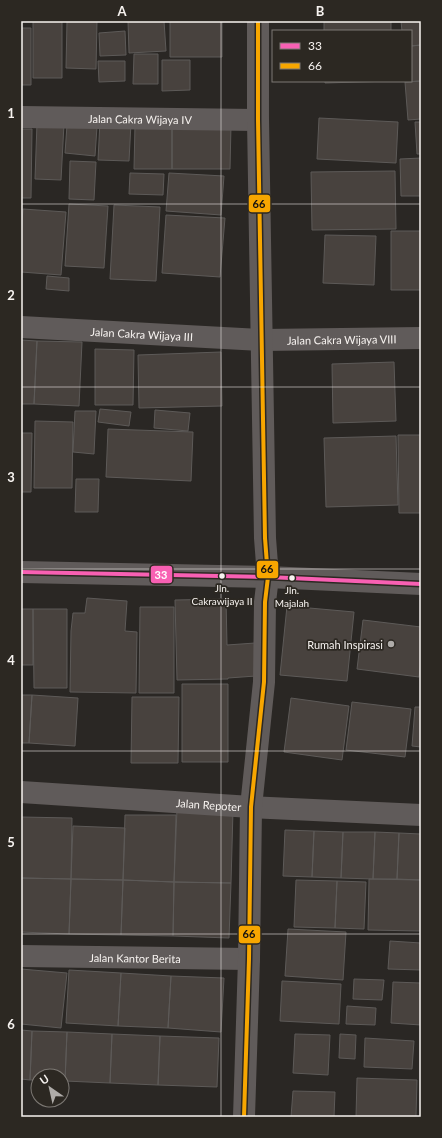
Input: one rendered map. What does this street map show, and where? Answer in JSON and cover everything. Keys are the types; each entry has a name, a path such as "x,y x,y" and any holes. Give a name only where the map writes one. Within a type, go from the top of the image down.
{"street":[{"path":"244,1117 249,959 251,807 264,682 265,602 268,577 265,538 258,120 258,21"},
{"name":"Jalan Cakra Wijaya IV","path":"21,117 258,120"},
{"name":"Jalan Cakra Wijaya III","path":"21,327 262,340"},
{"name":"Jalan Cakra Wijaya VIII","path":"262,340 421,338"},
{"path":"21,572 268,577 421,584"},
{"name":"Jalan Repoter","path":"21,792 251,807 421,815"},
{"name":"Jalan Kantor Berita","path":"21,956 249,959"}],"building":[{"path":"33,21 62,21 62,78 33,78"},
{"path":"67,21 97,21 96,69 66,68"},
{"path":"128,21 164,21 166,51 129,53"},
{"path":"170,21 222,21 222,57 170,57"},
{"path":"324,21 391,21 391,30 324,30"},
{"path":"401,21 421,21 421,45 412,46 412,30 402,30"},
{"path":"21,28 31,28 31,85 21,85"},
{"path":"125,31 126,55 100,56 99,33"},
{"path":"421,45 421,81 412,82 412,46"},
{"path":"134,54 158,54 158,84 133,84"},
{"path":"162,60 190,60 190,90 162,91"},
{"path":"98,61 125,61 125,81 99,82"},
{"path":"421,81 421,119 408,120 405,82"},
{"path":"325,82 358,82 325,83"},
{"path":"319,118 398,122 396,163 317,159"},
{"path":"100,121 131,123 129,161 98,160"},
{"path":"415,122 421,122 421,154 417,154"},
{"path":"37,123 64,124 61,180 35,179"},
{"path":"67,125 97,127 95,156 65,153"},
{"path":"135,125 172,125 172,169 134,169"},
{"path":"172,125 231,125 230,169 172,169"},
{"path":"21,129 32,129 31,198 21,198"},
{"path":"421,158 421,196 401,196 400,159"},
{"path":"70,161 96,162 94,200 69,199"},
{"path":"395,171 396,229 312,230 311,172"},
{"path":"130,173 164,174 163,195 129,194"},
{"path":"169,173 224,176 221,215 166,211"},
{"path":"69,204 108,206 104,268 65,266"},
{"path":"114,205 160,207 156,281 110,279"},
{"path":"23,209 66,212 61,275 21,272"},
{"path":"166,215 225,218 220,277 162,273"},
{"path":"391,231 421,231 421,290 391,290"},
{"path":"325,235 376,236 374,285 323,283"},
{"path":"47,276 69,278 69,291 46,289"},
{"path":"21,340 37,341 34,404 21,404"},
{"path":"37,341 82,342 79,406 34,404"},
{"path":"95,349 134,350 133,405 95,405"},
{"path":"221,352 222,406 139,408 138,355"},
{"path":"394,362 396,421 333,423 332,364"},
{"path":"100,409 131,412 129,426 98,422"},
{"path":"155,410 190,413 188,431 154,428"},
{"path":"75,411 96,411 94,454 73,452"},
{"path":"35,421 73,422 72,488 34,488"},
{"path":"108,429 193,432 191,481 106,477"},
{"path":"21,433 32,433 31,492 21,492"},
{"path":"398,435 421,435 421,513 399,513"},
{"path":"396,436 398,505 326,507 324,438"},
{"path":"76,479 99,479 98,512 75,512"},
{"path":"87,598 127,601 125,631 137,632 136,693 70,692 71,631 73,613 85,613"},
{"path":"226,599 227,645 255,643 256,676 228,679 177,680 175,600"},
{"path":"287,606 354,612 347,681 280,675"},
{"path":"140,607 174,607 174,693 139,693"},
{"path":"21,609 33,609 33,665 21,665"},
{"path":"33,609 67,609 67,688 34,688"},
{"name":"Rumah Inspirasi","path":"363,620 421,627 421,661 419,677 357,669"},
{"path":"182,684 228,684 228,762 182,762"},
{"path":"21,695 32,695 29,743 21,743"},
{"path":"32,695 78,698 75,746 29,743"},
{"path":"132,697 179,697 178,763 131,763"},
{"path":"291,698 349,706 342,760 284,752"},
{"path":"352,702 411,709 405,757 346,750"},
{"path":"415,707 421,707 421,747 412,746"},
{"path":"177,809 233,810 231,883 174,882"},
{"path":"125,815 176,815 174,882 123,880"},
{"path":"21,817 72,818 71,879 21,878"},
{"path":"73,826 125,828 123,880 71,879"},
{"path":"285,830 314,831 312,877 283,876"},
{"path":"314,831 343,832 341,878 312,877"},
{"path":"343,832 375,832 373,879 341,878"},
{"path":"375,832 399,833 397,879 373,879"},
{"path":"399,833 421,834 421,880 397,879"},
{"path":"21,878 71,879 69,934 21,932"},
{"path":"71,879 123,880 121,935 69,934"},
{"path":"369,879 421,880 421,931 368,930"},
{"path":"123,880 174,882 173,936 121,935"},
{"path":"296,880 337,881 335,928 294,927"},
{"path":"337,881 366,882 364,929 335,928"},
{"path":"174,882 231,883 229,938 173,936"},
{"path":"288,929 346,932 343,980 285,976"},
{"path":"390,941 421,943 421,970 388,969"},
{"path":"21,969 67,973 61,1028 21,1024"},
{"path":"69,970 121,973 118,1026 66,1023"},
{"path":"121,973 171,976 168,1028 118,1026"},
{"path":"171,976 224,978 221,1032 168,1028"},
{"path":"354,979 384,980 382,1000 353,999"},
{"path":"282,981 341,984 339,1024 280,1021"},
{"path":"393,982 421,983 421,1025 391,1023"},
{"path":"347,1006 376,1008 375,1025 346,1024"},
{"path":"21,1030 32,1031 30,1080 21,1079"},
{"path":"32,1031 67,1032 66,1068 30,1068"},
{"path":"67,1032 112,1034 110,1083 70,1081 70,1068 66,1068"},
{"path":"112,1034 160,1036 158,1085 110,1083"},
{"path":"295,1034 330,1035 328,1075 293,1073"},
{"path":"340,1034 356,1035 355,1059 339,1058"},
{"path":"160,1036 219,1038 217,1087 158,1085"},
{"path":"365,1038 414,1041 412,1069 364,1067"},
{"path":"357,1078 417,1080 416,1117 356,1117"},
{"path":"293,1091 335,1092 334,1117 291,1117"}],"transit line":[{"name":"66","path":"244,1117 249,959 251,807 264,682 265,602 268,577 265,538 258,120 258,21"},
{"name":"33","path":"21,572 268,577 421,584"}],"place":[{"name":"Jln. Cakrawijaya II","path":"222,576"},
{"name":"Jln. Majalah","path":"292,578"},
{"name":"Rumah Inspirasi","path":"391,644"}]}
